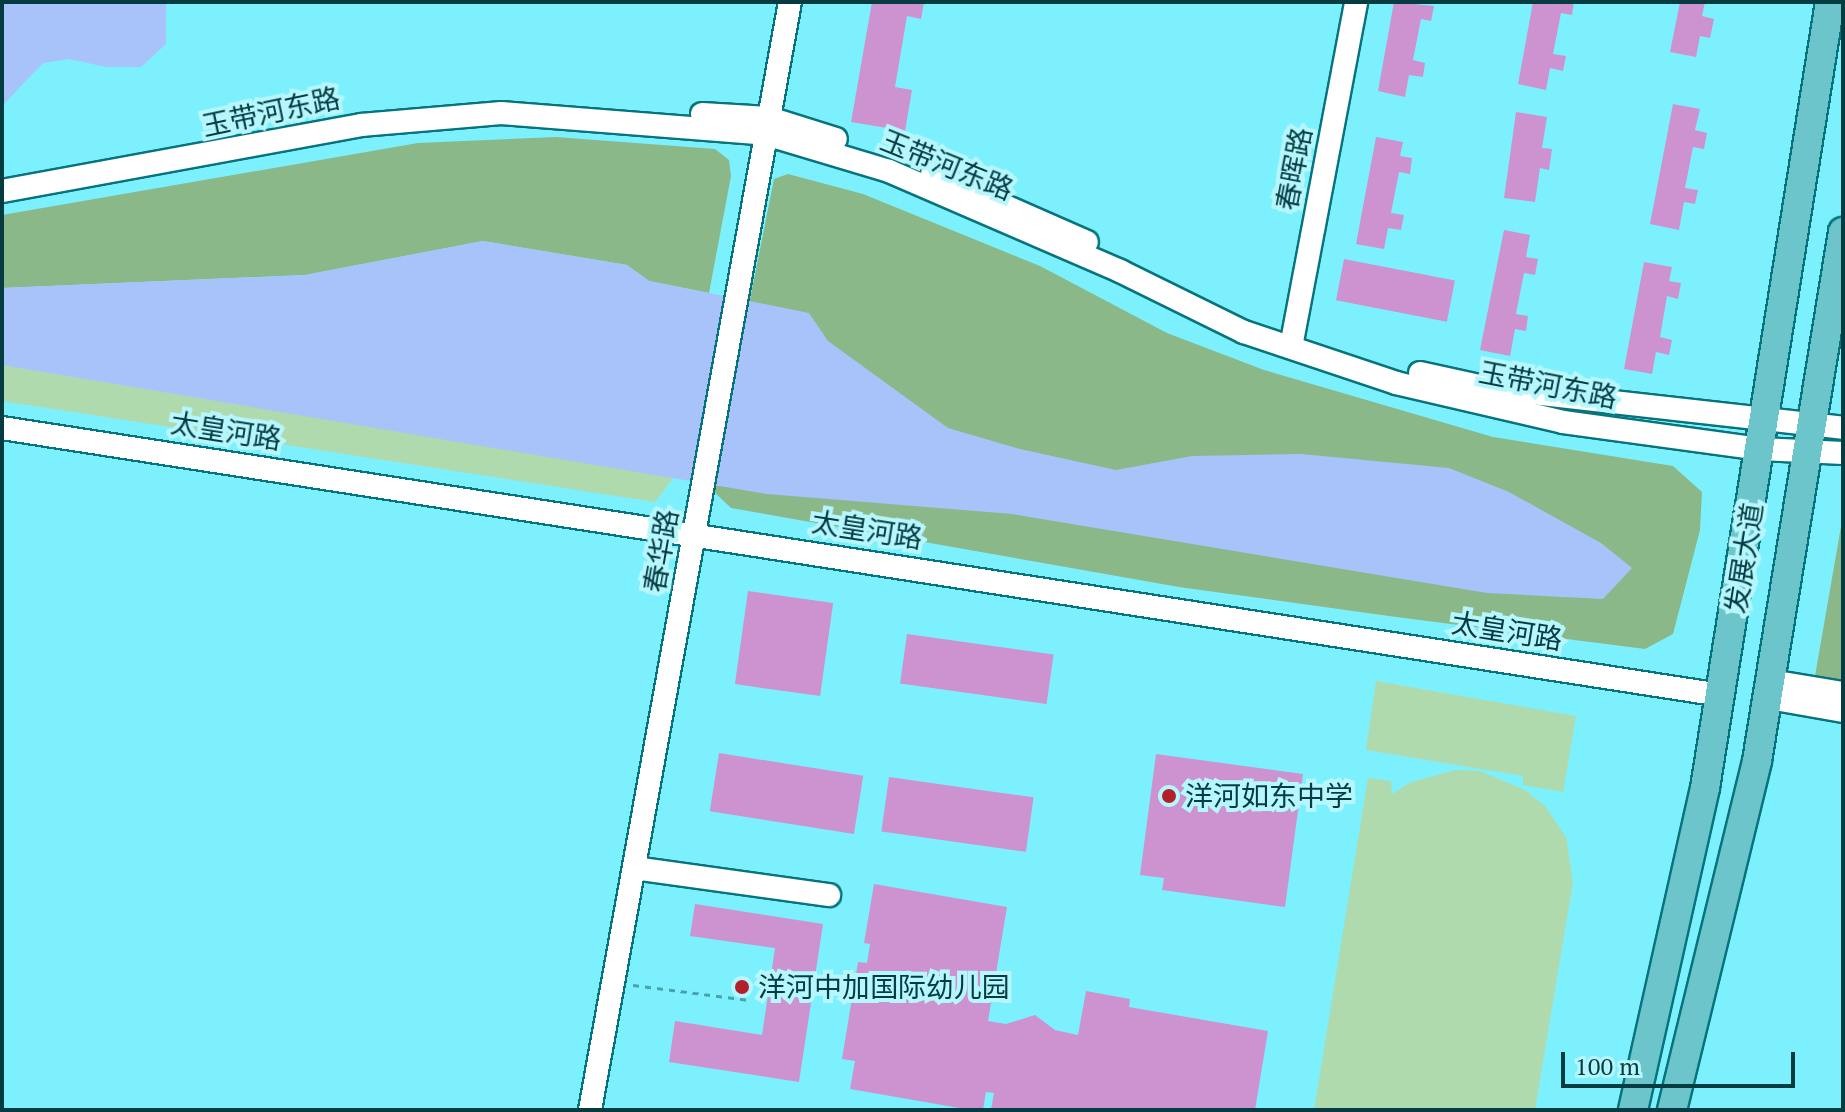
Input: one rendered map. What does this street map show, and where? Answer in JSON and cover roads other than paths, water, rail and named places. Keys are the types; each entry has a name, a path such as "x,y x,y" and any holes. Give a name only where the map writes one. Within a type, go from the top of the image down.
{"main road":[{"name":"发展大道","path":"1633,1110 1721,695 1830,2"},
{"name":"发展大道","path":"1672,1110 1770,689 1843,232"}],"street":[{"name":"春华路","path":"590,1110 790,2"},
{"name":"春晖路","path":"1292,341 1356,2"},
{"name":"玉带河东路","path":"2,179 87,168 333,119 463,105 607,106 767,126 889,156 994,198 1292,341 1396,383 1563,422 1761,449 1843,428"},
{"name":"玉带河东路","path":"2,191 361,125 501,113 767,126"},
{"name":"玉带河东路","path":"1292,341 1488,388 1766,420 1843,453"},
{"name":"太皇河路","path":"2,428 694,533 1721,695"},
{"path":"1770,689 1843,693"},
{"path":"1770,689 1843,711"},
{"path":"634,868 829,895"}],"water":[{"path":"2,2 166,2 166,44 141,67 106,67 69,59 43,63 2,106"},
{"path":"483,241 627,265 649,281 809,313 828,341 948,428 1020,449 1116,470 1192,456 1301,454 1449,468 1509,492 1601,543 1632,568 1603,599 1487,593 1012,514 767,494 2,365 2,288 305,275"}],"place":[{"name":"洋河如东中学","path":"1169,796"},
{"name":"洋河中加国际幼儿园","path":"742,987"}]}
